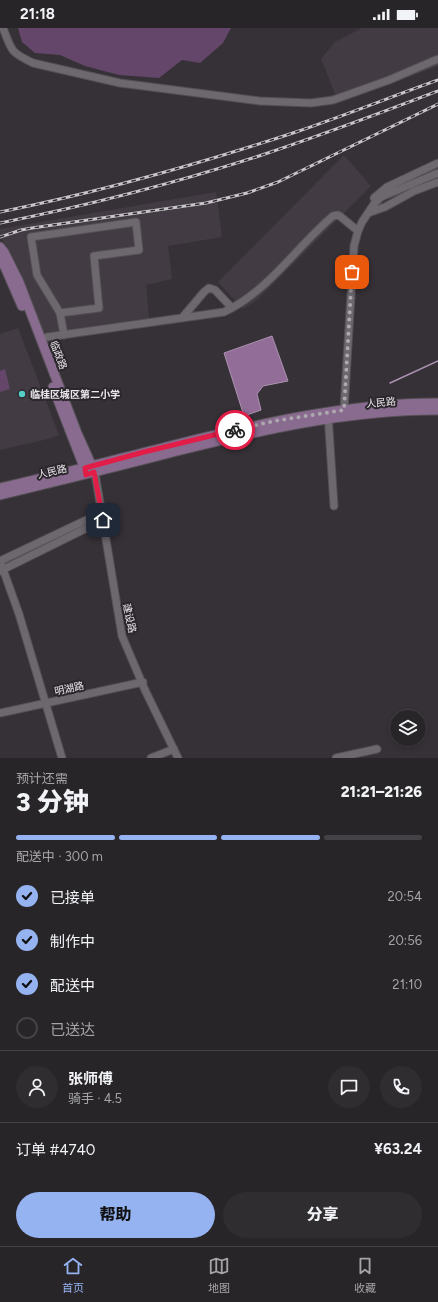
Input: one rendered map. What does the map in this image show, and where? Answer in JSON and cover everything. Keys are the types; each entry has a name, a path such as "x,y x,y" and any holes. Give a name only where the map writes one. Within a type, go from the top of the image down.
{"main road":[{"name":"临政路","path":"0,247 19,282 27,312"},
{"name":"临政路","path":"0,259 27,312 75,427 90,470"},
{"name":"人民路","path":"329,415 344,410 393,405 438,403"},
{"name":"人民路","path":"0,495 90,470 144,452 263,424 329,415 438,410"},
{"name":"人民路","path":"0,488 90,470"}],"street":[{"path":"3,28 12,50 20,57 33,63 120,84 260,101 311,103 333,100 389,80 438,59"},
{"path":"368,213 371,202 377,194 387,186 438,162"},
{"path":"344,410 353,260 358,231 374,204 381,197 438,173"},
{"path":"368,213 385,207 414,191 438,182"},
{"path":"47,337 224,312 256,292 333,216 341,216 358,231"},
{"path":"60,313 99,308 94,256 139,250 136,222 31,237 38,275 60,313 64,335"},
{"path":"182,318 209,288 215,290 232,308"},
{"path":"329,415 334,506"},
{"name":"建设路","path":"90,470 102,516 122,636 143,682 145,690 178,758"},
{"path":"62,758 19,614 0,561 102,516"},
{"path":"2,570 102,516"},
{"name":"明湖路","path":"0,713 143,682"},
{"path":"336,758 377,749"},
{"path":"151,758 174,750"}],"shaded area":[{"path":"18,28 231,28 223,43 200,63 182,60 159,78 119,75 85,66 60,55 35,53 22,42"},
{"path":"362,28 438,28 438,66 339,103 321,59 335,42"},
{"path":"344,155 371,186 257,300 243,309 218,282"},
{"path":"216,192 222,237 168,246 172,279 146,285 149,318 42,333 18,267 7,246 0,237 0,229"},
{"name":"临桂区城区第二小学","path":"18,328 59,435 0,450 0,334"},
{"path":"272,336 288,381 263,386 257,394 261,410 244,416 224,353"},
{"path":"5,369 10,389 0,392 0,371"}],"waterway":[{"path":"390,383 438,361"}],"railway":[{"path":"0,212 75,196 260,144 314,126 438,80"},
{"path":"0,223 129,194 224,167 325,133 438,91"},
{"path":"0,237 32,228 206,203 247,193 278,182 438,104"}],"way so far":[{"path":"235,430 274,421 344,410 352,272"}],"place":[{"name":"临桂区城区第二小学","path":"22,394"}],"route":[{"path":"103,520 94,472 86,475 85,468 235,430"}]}
